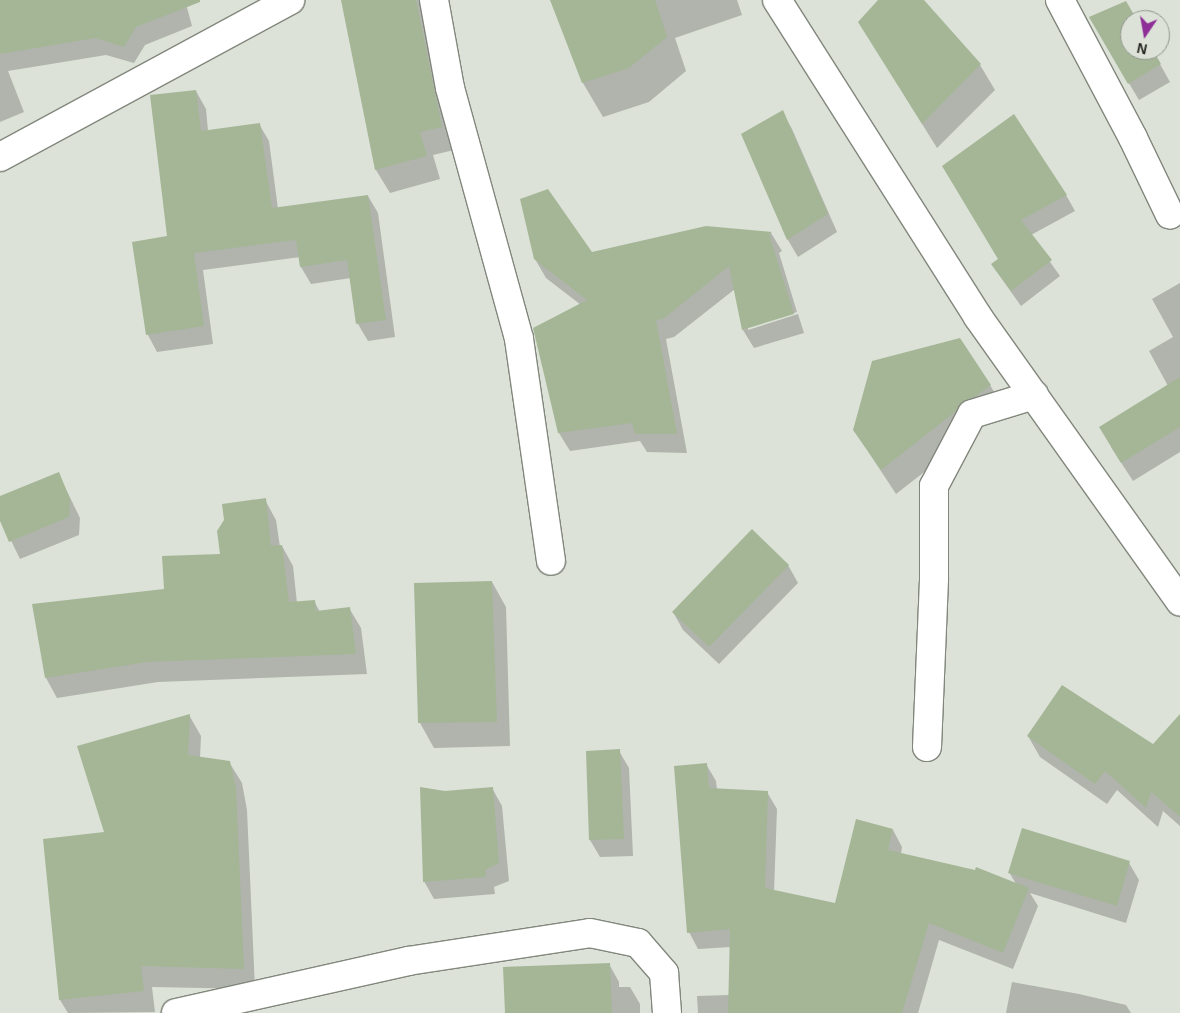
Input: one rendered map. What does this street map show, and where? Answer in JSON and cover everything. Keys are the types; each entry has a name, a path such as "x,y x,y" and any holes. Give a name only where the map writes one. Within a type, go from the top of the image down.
{"street":[{"path":"0,157 290,0"},
{"path":"434,0 450,88 519,340 551,561"},
{"path":"777,0 978,317 1180,601"},
{"path":"1060,0 1133,138 1170,215"},
{"path":"926,747 934,578 934,486 972,414 1034,395"},
{"path":"176,1013 408,961 590,933 638,943 664,973 667,1013"}],"building":[{"path":"0,0 200,0 200,2 136,27 124,47 95,38 0,54"},
{"path":"341,0 416,0 442,127 420,132 427,156 375,170"},
{"path":"550,0 655,0 667,37 629,68 582,83"},
{"path":"878,0 924,0 981,64 922,124 858,22"},
{"path":"1126,1 1131,10 1120,10 1120,60 1159,60 1161,64 1128,84 1089,17"},
{"path":"196,90 201,131 260,123 272,208 368,195 386,320 356,324 347,260 300,267 296,240 194,253 204,326 146,335 132,242 167,236 150,95"},
{"path":"783,110 828,214 787,240 741,134"},
{"path":"1014,114 1067,195 1021,220 1052,260 1011,291 991,264 998,259 942,166"},
{"path":"548,189 592,252 706,226 772,232 769,234 794,314 742,330 729,266 663,319 656,320 677,434 635,434 632,423 558,433 533,328 587,300 534,259 520,199"},
{"path":"960,338 991,385 976,396 962,402 955,412 881,470 853,430 872,361"},
{"path":"1180,377 1180,427 1121,463 1099,427"},
{"path":"59,472 70,499 69,517 9,542 0,521 0,496"},
{"path":"266,498 271,546 282,545 289,602 315,600 316,611 350,607 356,654 147,662 45,678 32,604 164,589 162,556 220,554 217,531 224,520 222,504"},
{"path":"752,529 789,565 709,647 672,612"},
{"path":"492,581 497,722 418,723 414,583"},
{"path":"1062,685 1153,744 1180,714 1180,817 1151,792 1146,808 1105,771 1095,784 1027,736"},
{"path":"190,714 188,755 230,761 236,788 244,969 141,966 144,991 59,1000 43,839 104,832 77,746"},
{"path":"620,749 624,839 589,840 586,751"},
{"path":"707,763 709,788 768,791 765,888 835,903 856,819 893,829 888,850 975,870 976,867 1029,888 1003,953 929,923 902,1013 728,1013 730,929 687,933 674,766"},
{"path":"420,787 445,791 493,787 499,863 485,870 486,877 423,882"},
{"path":"1022,828 1130,861 1117,906 1008,873"},
{"path":"610,963 612,1013 505,1013 503,967"}]}
